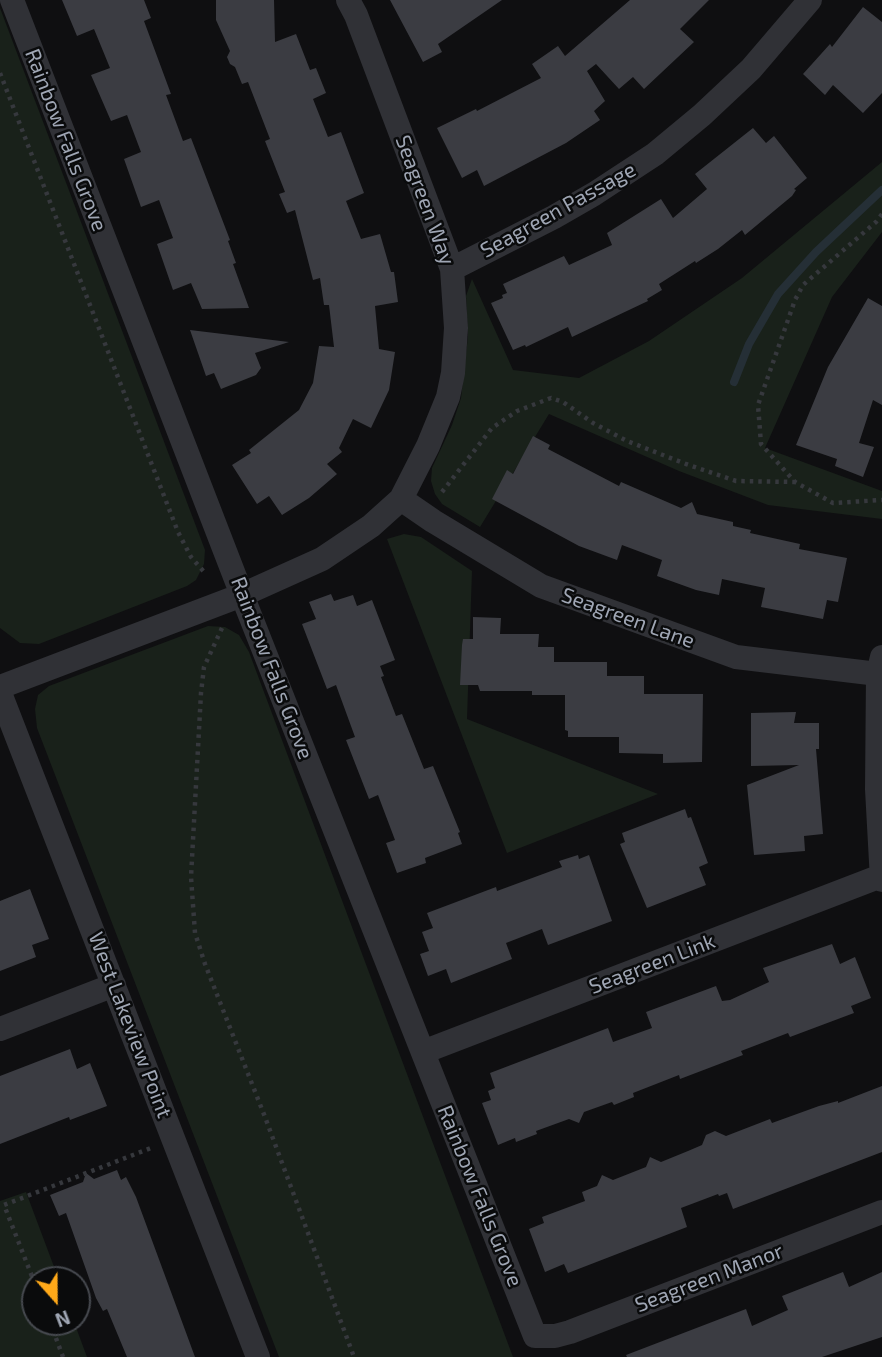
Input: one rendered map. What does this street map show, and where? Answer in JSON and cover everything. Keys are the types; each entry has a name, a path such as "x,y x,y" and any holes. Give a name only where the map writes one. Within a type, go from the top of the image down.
{"street":[{"name":"Rainbow Falls Grove","path":"12,0 242,595 535,1336"},
{"name":"Seagreen Way","path":"0,687 242,595 322,559 371,526 401,499 439,421 453,373 456,328 452,269 348,0"},
{"name":"Seagreen Passage","path":"452,269 574,206 630,172 662,148 751,69 810,0"},
{"name":"Seagreen Lane","path":"401,499 541,586 736,657 880,666"},
{"path":"880,666 877,789 881,878"},
{"name":"West Lakeview Point","path":"0,693 258,1357"},
{"name":"Seagreen Link","path":"423,1052 881,878"},
{"path":"0,1029 114,985"},
{"name":"Seagreen Manor","path":"535,1336 555,1336 570,1332 882,1212"}],"path":[{"path":"0,73 178,532 191,557 205,573"},
{"path":"882,214 803,285 795,300 758,405 761,444 794,482 833,503 882,500"},
{"path":"442,492 492,428 517,411 551,398 563,402 593,423 627,441 686,464 736,481 794,482"},
{"path":"223,624 204,667 201,693 191,877 195,933 354,1357"},
{"path":"28,1266 4,1205 174,1139"},
{"path":"55,1336 63,1357"}],"shaded area":[{"path":"0,8 205,550 204,564 196,580 187,586 39,644 20,643 0,628"},
{"path":"882,162 882,232 832,297 765,448 882,491 882,519 768,505 679,471 549,414 480,527 442,504 431,481 432,468 461,398 468,336 466,296 472,279 513,370 579,378 649,341 742,278"},
{"path":"404,534 421,537 472,571 467,719 658,794 507,853 387,539"},
{"path":"208,626 225,627 239,635 249,652 513,1357 279,1357 37,728 35,709 38,695 49,686"},
{"path":"26,1192 54,1266 21,1266 21,1336 79,1336 87,1357 0,1357 0,1201"}],"building":[{"path":"62,0 144,0 151,18 144,21 171,94 166,95 183,141 191,138 230,240 228,241 236,263 233,264 249,308 202,309 191,283 173,290 157,244 173,238 159,200 141,207 124,159 141,152 127,115 111,121 91,75 110,68 94,29 77,36"},
{"path":"216,0 274,0 275,42 296,34 310,70 316,68 326,93 313,99 328,137 341,132 364,193 346,201 361,239 380,234 391,272 394,272 398,302 375,306 379,349 395,352 389,390 371,428 353,419 339,448 342,452 327,464 337,474 309,498 282,515 269,496 257,504 232,465 251,453 249,450 299,410 313,383 319,346 334,347 329,305 324,305 320,278 313,280 295,210 287,213 279,194 285,192 265,141 270,139 248,82 242,84 235,67 227,57 230,51 216,20"},
{"path":"390,0 502,0 438,44 442,52 423,62"},
{"path":"630,0 709,0 680,29 694,42 644,89 633,77 619,89 596,64 587,71 605,101 594,111 600,120 566,143 484,186 477,170 462,178 437,128 541,78 532,64 558,46 565,56"},
{"path":"863,7 882,22 882,93 863,113 833,85 825,95 803,74 830,44 832,47"},
{"path":"753,128 766,143 774,136 807,178 794,189 796,190 792,196 745,235 742,230 718,249 659,284 662,290 647,299 648,301 572,337 568,327 526,347 525,345 513,350 491,303 503,298 502,295 507,293 503,284 564,256 569,265 612,245 607,233 661,199 673,218 707,189 695,174"},
{"path":"868,298 882,306 882,405 873,400 859,443 874,447 863,477 835,466 837,459 796,445 828,367"},
{"path":"190,330 289,342 255,353 261,368 256,375 221,389 214,373 206,376"},
{"path":"533,436 550,445 548,449 619,486 621,482 681,508 692,502 697,514 733,522 733,526 751,530 750,533 800,544 799,549 847,558 838,602 827,600 823,619 761,607 765,588 722,579 719,595 696,590 657,576 662,560 622,545 617,560 579,546 492,499 507,470 513,474"},
{"path":"331,594 334,601 353,595 357,606 372,600 395,660 380,666 384,676 381,677 396,716 402,714 424,769 433,766 460,832 458,833 462,844 425,858 426,863 397,873 386,843 395,840 378,795 369,799 346,740 355,737 336,685 327,689 302,624 316,619 309,602"},
{"path":"473,617 501,618 500,634 539,634 538,647 554,647 554,662 607,662 607,676 644,676 644,694 703,694 702,762 663,763 663,754 619,753 619,737 568,737 568,731 565,730 565,695 532,695 532,691 480,691 478,685 460,685 463,639 473,639"},
{"path":"796,712 794,723 819,723 819,749 816,749 823,834 804,836 805,851 754,855 747,785 799,765 751,766 751,713"},
{"path":"685,809 688,818 691,817 708,863 699,867 706,885 647,908 620,844 625,842 622,833"},
{"path":"578,855 579,859 589,855 612,921 548,945 542,929 506,943 512,959 451,983 446,969 428,976 420,954 429,951 422,932 433,928 427,913 496,887 497,891 562,867 559,861"},
{"path":"30,889 49,939 32,945 36,957 0,971 0,901"},
{"path":"832,944 840,964 855,957 871,998 851,1006 854,1013 790,1037 788,1033 741,1051 743,1055 680,1079 679,1075 633,1093 634,1097 614,1105 612,1102 584,1112 579,1123 569,1119 536,1131 537,1134 516,1142 515,1138 498,1145 482,1103 491,1100 488,1091 495,1088 490,1073 608,1028 613,1042 652,1028 646,1012 716,986 722,1001 730,1000 769,982 763,968"},
{"path":"70,1049 77,1069 90,1063 107,1106 70,1120 69,1117 0,1144 0,1076"},
{"path":"882,1086 882,1152 733,1209 727,1193 718,1194 681,1208 687,1227 568,1273 564,1264 545,1272 529,1229 544,1223 542,1217 585,1201 582,1192 597,1186 602,1175 613,1180 646,1167 650,1157 661,1162 702,1145 706,1135 715,1131 726,1136 770,1119 772,1123 819,1106 838,1103"},
{"path":"117,1170 121,1180 126,1177 136,1197 195,1357 127,1357 107,1309 103,1311 96,1298 91,1284 91,1266 85,1266 66,1213 59,1216 50,1195 83,1182 86,1173 94,1179"},
{"path":"843,1272 849,1287 882,1272 882,1337 822,1357 626,1355 746,1309 752,1326 788,1310 782,1296"}],"waterway":[{"path":"734,382 749,344 778,294 816,252 882,190"}]}
